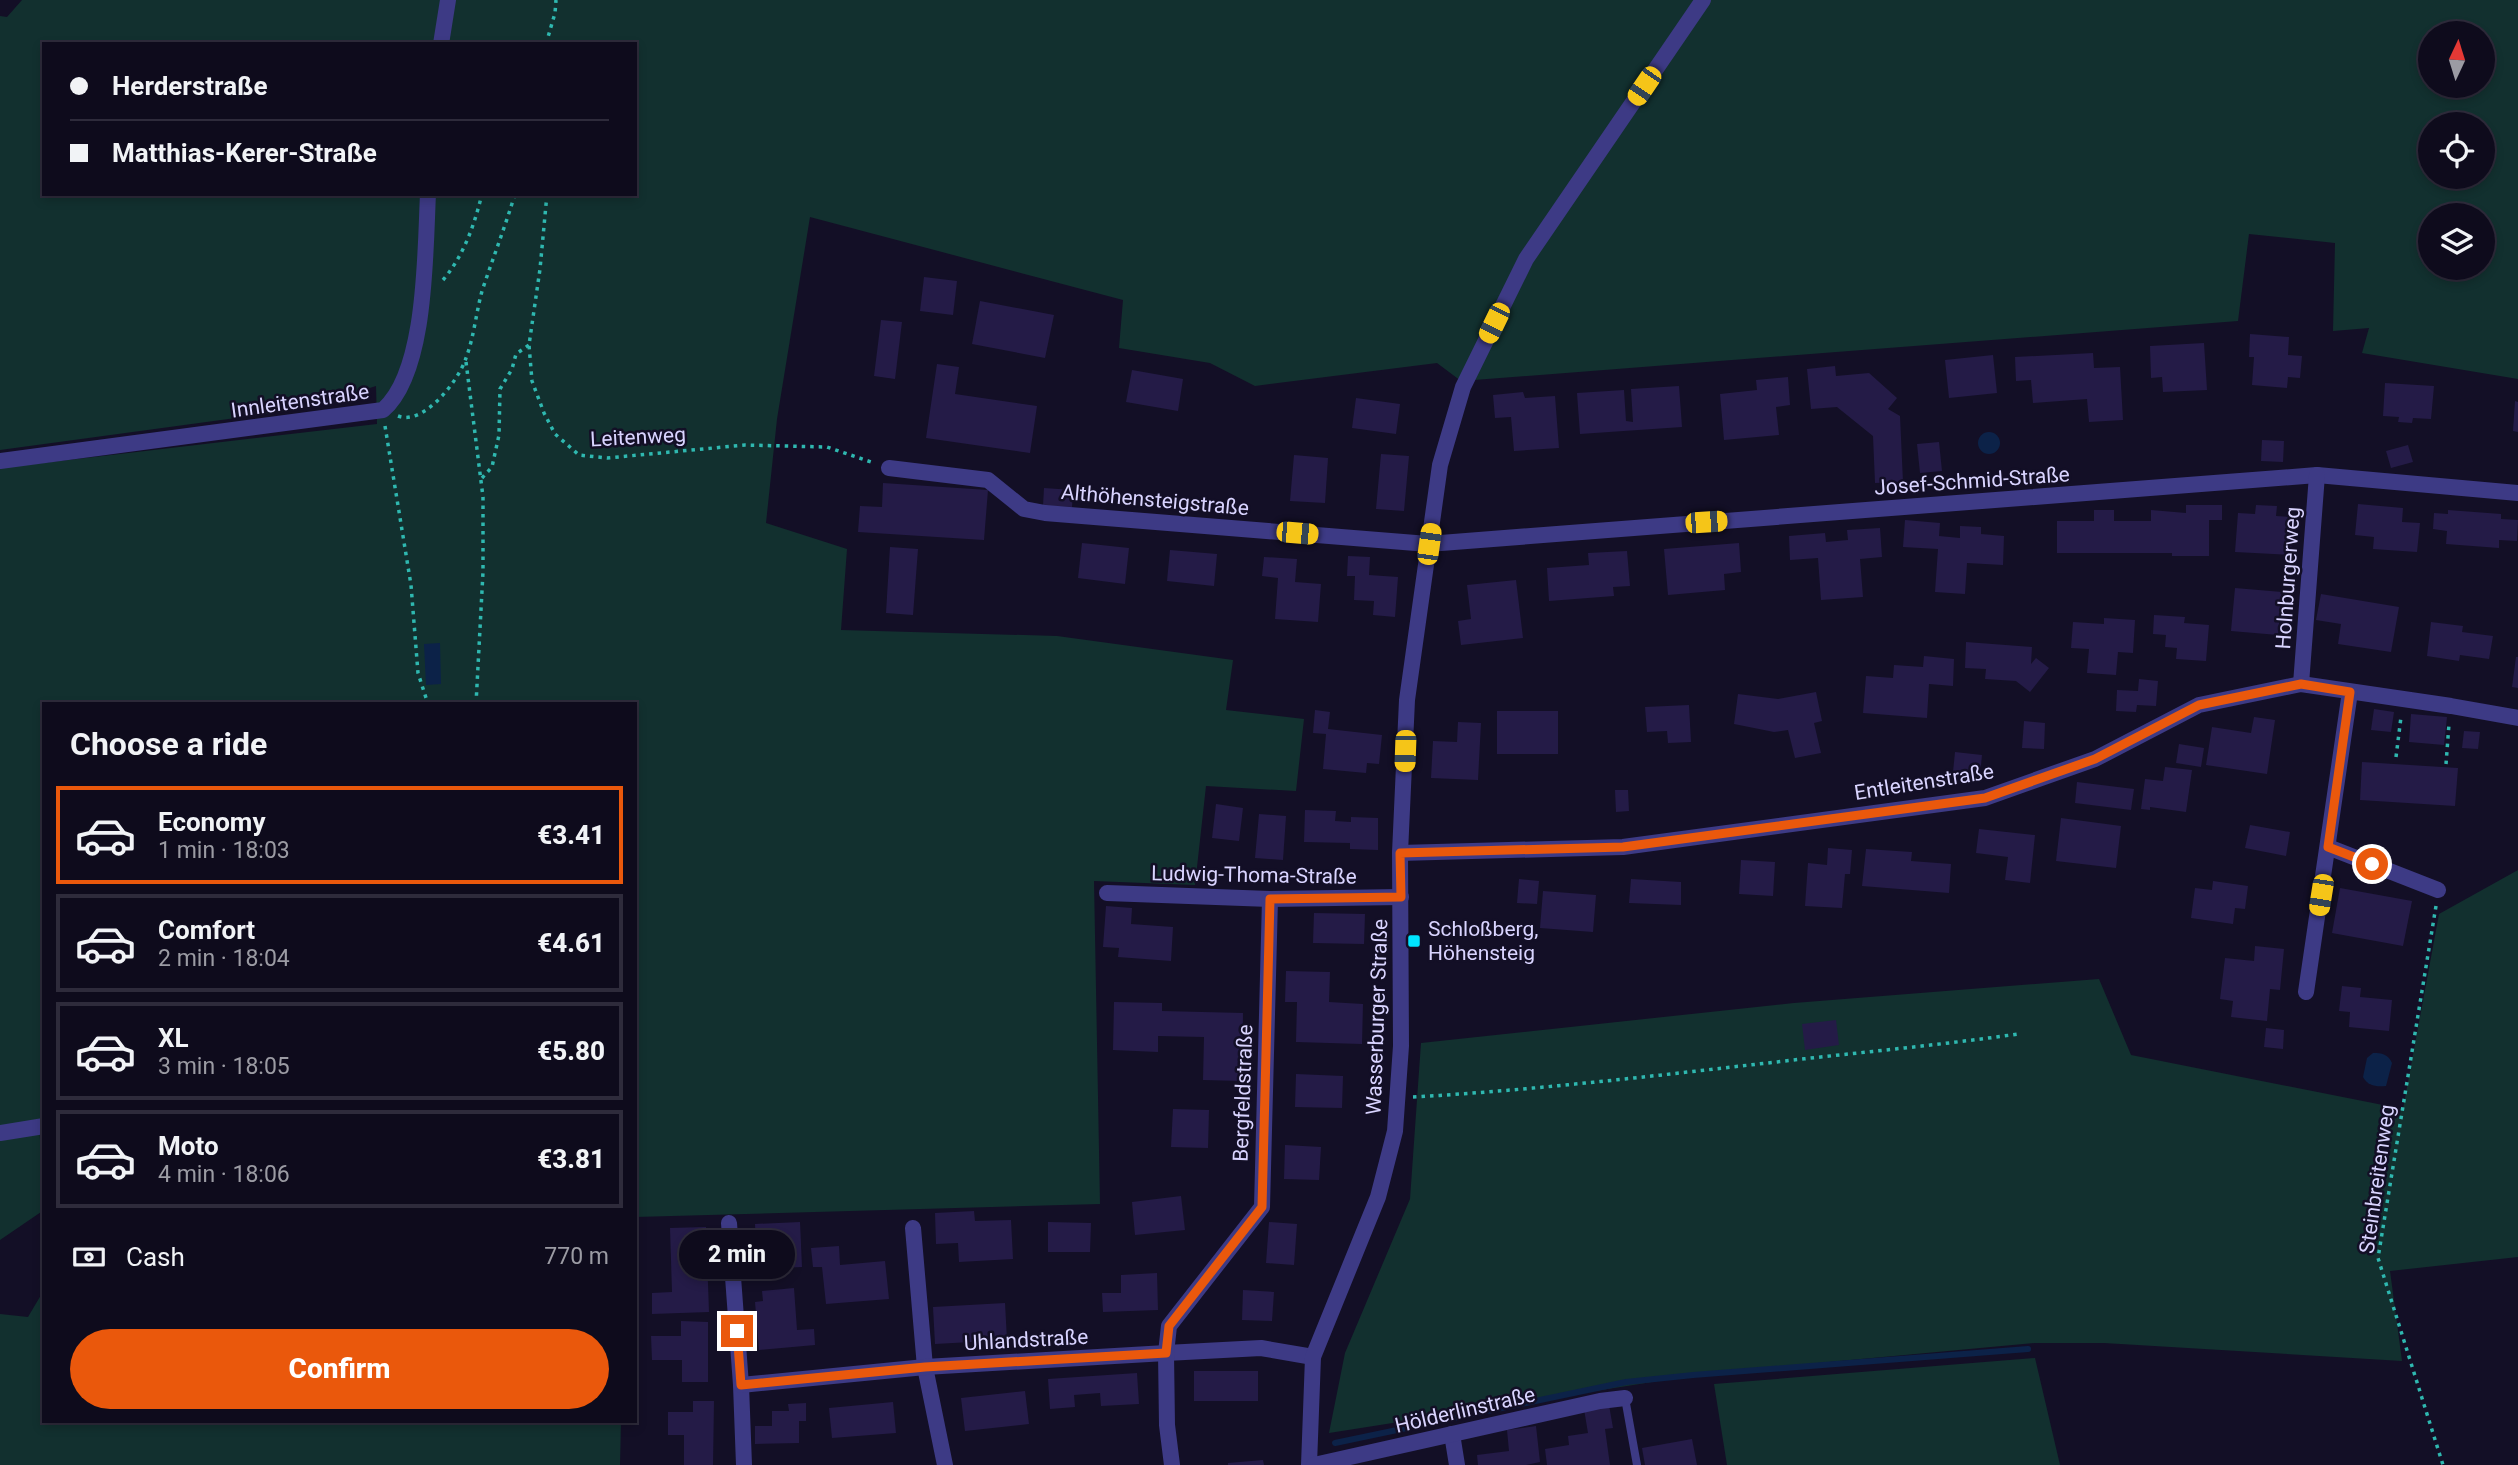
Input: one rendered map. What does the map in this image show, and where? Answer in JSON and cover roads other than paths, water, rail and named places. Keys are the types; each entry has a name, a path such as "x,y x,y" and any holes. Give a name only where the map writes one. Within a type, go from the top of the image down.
{"street":[{"path":"441,42 448,0"},
{"name":"Wasserburger Straße","path":"1311,1465 1312,1357 1378,1197 1395,1131 1401,1046 1400,853 1407,700 1440,465 1463,387 1526,259 1703,0"},
{"name":"Innleitenstraße","path":"0,461 383,410 393,401 402,386 415,343 425,263 428,196"},
{"name":"Althöhensteigstraße","path":"889,468 988,480 1024,509 1045,513 1429,544"},
{"name":"Josef-Schmid-Straße","path":"1429,544 2317,475 2518,493"},
{"name":"Holnburgerweg","path":"2301,684 2317,475"},
{"name":"Entleitenstraße","path":"1400,853 1623,847 1985,798 2095,759 2199,705 2301,684 2518,718"},
{"path":"2306,992 2350,692"},
{"path":"2328,847 2438,890"},
{"name":"Ludwig-Thoma-Straße","path":"1107,893 1270,899 1401,897"},
{"name":"Bergfeldstraße","path":"1172,1465 1167,1425 1166,1353 1169,1326 1262,1207 1270,899"},
{"path":"0,1133 42,1126"},
{"path":"729,1223 744,1465"},
{"path":"913,1228 925,1367 945,1465"},
{"name":"Uhlandstraße","path":"741,1385 925,1367 1261,1348 1312,1357"},
{"name":"Hölderlinstraße","path":"1311,1465 1600,1401 1625,1398"},
{"path":"1452,1434 1457,1465"}],"lane":[{"path":"1625,1398 1637,1465"}],"water":[{"path":"1989,432 1999,439 2000,443 1993,453 1989,454 1979,447 1978,443 1985,433"},
{"path":"440,643 441,684 426,685 424,644"},
{"path":"2373,1053 2384,1055 2392,1063 2386,1086 2373,1085 2363,1077 2367,1058"}],"waterway":[{"path":"1335,1443 1626,1382 2028,1349"}],"place":[{"name":"Schloßberg, Höhensteig","path":"1414,941"}]}
